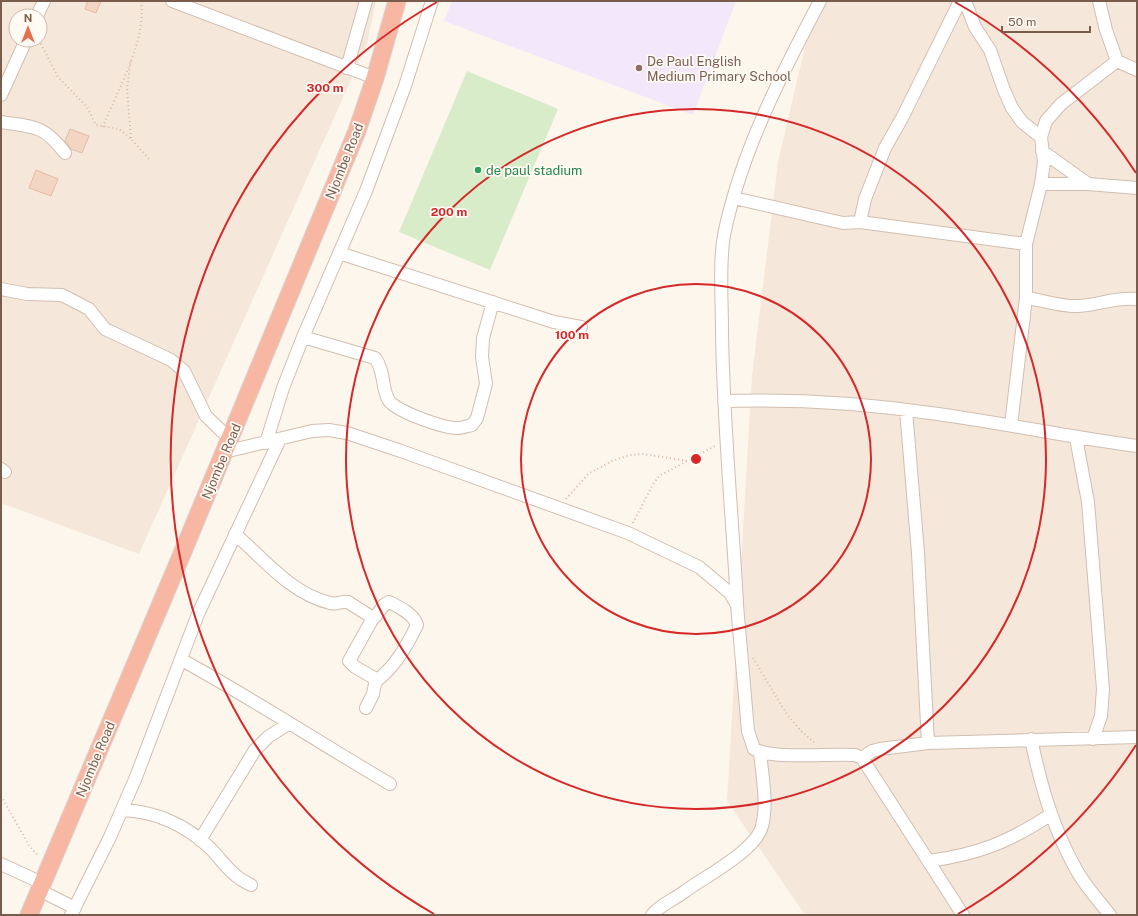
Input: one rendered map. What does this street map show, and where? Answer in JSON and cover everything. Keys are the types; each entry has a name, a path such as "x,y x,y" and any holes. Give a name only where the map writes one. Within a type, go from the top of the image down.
{"highway":[{"name":"Njombe Road","path":"29,915 227,446 357,132 375,78 397,1"}],"street":[{"path":"172,1 375,78"},
{"path":"347,68 366,1"},
{"path":"266,443 283,388 303,337 366,191 405,86 432,1"},
{"path":"820,1 761,121 734,198 724,236 722,271 724,401 737,605 748,731 754,749 760,752 796,755 855,754 862,758 963,915"},
{"path":"860,222 867,193 885,148 902,118 960,1"},
{"path":"965,1 975,27 990,50 1012,108 1022,122 1041,137"},
{"path":"1099,1 1106,30 1118,61 1137,70"},
{"path":"1,95 22,48"},
{"path":"1011,425 1026,298 1026,244 1041,184 1044,162 1041,137 1046,121 1061,104 1118,61"},
{"path":"1,122 33,127 44,131 54,138 65,153"},
{"path":"1042,151 1088,184"},
{"path":"1041,184 1088,184 1137,188"},
{"path":"734,198 843,223 860,222 1026,244"},
{"path":"339,252 554,322 581,328"},
{"path":"1,289 27,294 62,295 89,309 105,329 171,360 184,371 206,416 227,446 266,443 312,431 329,430 347,433 628,533 699,567 730,593 737,605"},
{"path":"1026,298 1070,306 1089,305 1114,299 1137,299"},
{"path":"303,337 375,358 380,364 388,400 396,408 444,426 458,428 472,425 477,418 486,384 482,357 483,338 493,302"},
{"path":"724,401 784,400 906,410 1011,425 1076,438 1137,446"},
{"path":"906,410 918,553 928,743"},
{"path":"1076,438 1088,502 1102,689 1101,716 1093,739"},
{"path":"1,864 41,886 73,912 122,810 182,660 198,614 280,439"},
{"path":"235,534 295,588 329,603 348,602 373,618"},
{"path":"366,708 376,681 385,673 408,642 417,625 416,621 408,614 389,602 384,605 373,618 349,661 355,667 374,677 376,681"},
{"path":"182,660 238,690 288,724 390,784"},
{"path":"200,840 255,750 268,738 288,724"},
{"path":"862,758 872,751 880,749 928,743 1137,737"},
{"path":"1031,739 1043,792 1050,815 1078,872 1110,915"},
{"path":"652,915 659,908 717,870 745,849 759,834 762,825 764,795 760,752"},
{"path":"122,810 140,810 173,822 200,840 233,874 251,885"},
{"path":"929,861 963,855 995,846 1030,828 1050,815"}],"path":[{"path":"103,127 132,54 141,21 141,1"},
{"path":"43,48 58,77 87,107 96,125 119,129 131,139 150,160"},
{"path":"131,139 127,89 132,54"},
{"path":"628,533 652,486 659,476 726,439"},
{"path":"555,507 569,496 588,474 621,458 643,454 688,461"},
{"path":"741,642 758,664 786,713 801,731 825,754"},
{"path":"1,796 30,846 49,868"}],"shaded area":[{"path":"1,1 376,1 367,44 139,554 1,503"},
{"name":"De Paul English Medium Primary School","path":"452,1 736,1 693,115 444,21"},
{"path":"824,1 1137,1 1137,915 805,915 727,801 752,376 778,162 807,38"}],"green space":[{"name":"de paul stadium","path":"467,71 558,109 490,270 399,232"}],"building":[{"path":"88,1 101,1 96,13 85,9"},
{"path":"70,129 89,136 82,153 71,149 65,141"},
{"path":"36,170 58,179 51,196 29,188"}],"place":[{"name":"De Paul English Medium Primary School","path":"639,68"},
{"name":"de paul stadium","path":"478,170"}]}
